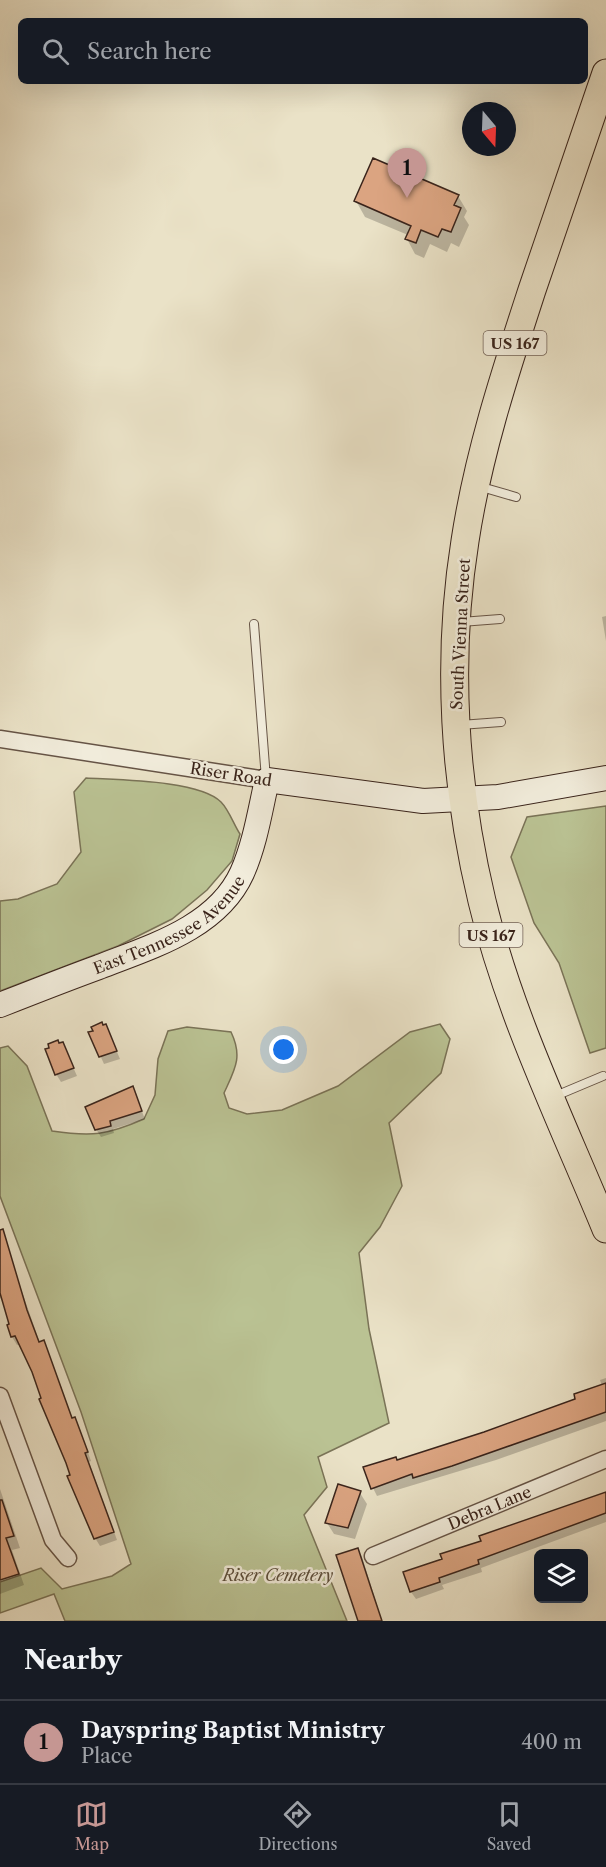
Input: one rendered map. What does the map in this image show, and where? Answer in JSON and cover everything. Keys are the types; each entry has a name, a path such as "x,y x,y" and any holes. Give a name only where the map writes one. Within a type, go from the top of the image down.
{"highway":[{"name":"South Vienna Street","path":"606,73 500,387 475,485 465,542 457,622 456,726 468,836 491,936 552,1098 606,1229"}],"main road":[{"name":"Riser Road","path":"267,780 423,801 498,797 606,778"},
{"name":"East Tennessee Avenue","path":"0,1005 147,948 180,934 203,919 222,900 241,874 255,834 267,780"}],"street":[{"name":"Riser Road","path":"0,739 267,780"},
{"path":"0,1396 53,1540 68,1558"},
{"name":"Debra Lane","path":"374,1556 606,1459"}],"lane":[{"path":"475,485 516,497"},
{"path":"457,622 500,619"},
{"path":"254,624 267,780"},
{"path":"456,726 501,722"},
{"path":"552,1098 603,1076"}],"green space":[{"path":"86,778 157,782 195,789 210,795 224,805 240,834 232,861 207,890 172,919 118,946 0,991 0,901 18,899 57,884 81,852 74,792"},
{"path":"606,806 606,1048 590,1053 559,963 534,923 511,857 527,817"},
{"name":"Riser Cemetery","path":"440,1024 450,1039 441,1073 389,1123 402,1186 380,1227 359,1253 369,1329 389,1423 318,1457 327,1487 304,1515 347,1621 65,1621 54,1594 0,1613 0,1582 41,1568 62,1589 112,1576 131,1564 81,1412 0,1196 0,1048 8,1046 27,1066 52,1131 89,1134 120,1128 144,1119 155,1095 158,1059 168,1031 187,1027 231,1032 237,1056 234,1070 224,1093 229,1108 247,1114 282,1110 338,1086 410,1032"}],"building":[{"path":"373,158 459,195 454,205 461,208 451,232 442,229 438,237 421,230 416,243 405,239 411,226 354,201"},
{"path":"102,1022 103,1025 106,1024 117,1051 99,1057 88,1032 93,1031 91,1027"},
{"path":"58,1040 59,1043 63,1042 74,1068 55,1075 45,1049 49,1048 48,1044"},
{"path":"133,1086 142,1111 110,1121 111,1126 95,1130 85,1107"},
{"path":"3,1229 27,1310 39,1342 44,1340 72,1418 75,1417 88,1452 85,1453 114,1532 94,1539 67,1476 70,1475 66,1463 39,1399 41,1398 32,1372 15,1336 11,1337 7,1325 9,1324 0,1293 0,1230"},
{"path":"606,1383 606,1412 452,1466 413,1478 412,1474 371,1489 363,1467 396,1457 397,1460 484,1432 575,1399 574,1394"},
{"path":"338,1484 361,1491 348,1528 325,1523"},
{"path":"606,1492 606,1513 478,1560 479,1564 439,1578 440,1582 410,1592 403,1572 442,1559 440,1554 481,1541 479,1536"},
{"path":"0,1500 2,1500 14,1536 6,1538 19,1574 0,1580"},
{"path":"358,1548 382,1621 358,1621 336,1555"}],"place":[{"name":"Dayspring Baptist Ministry","path":"407,198"}]}
